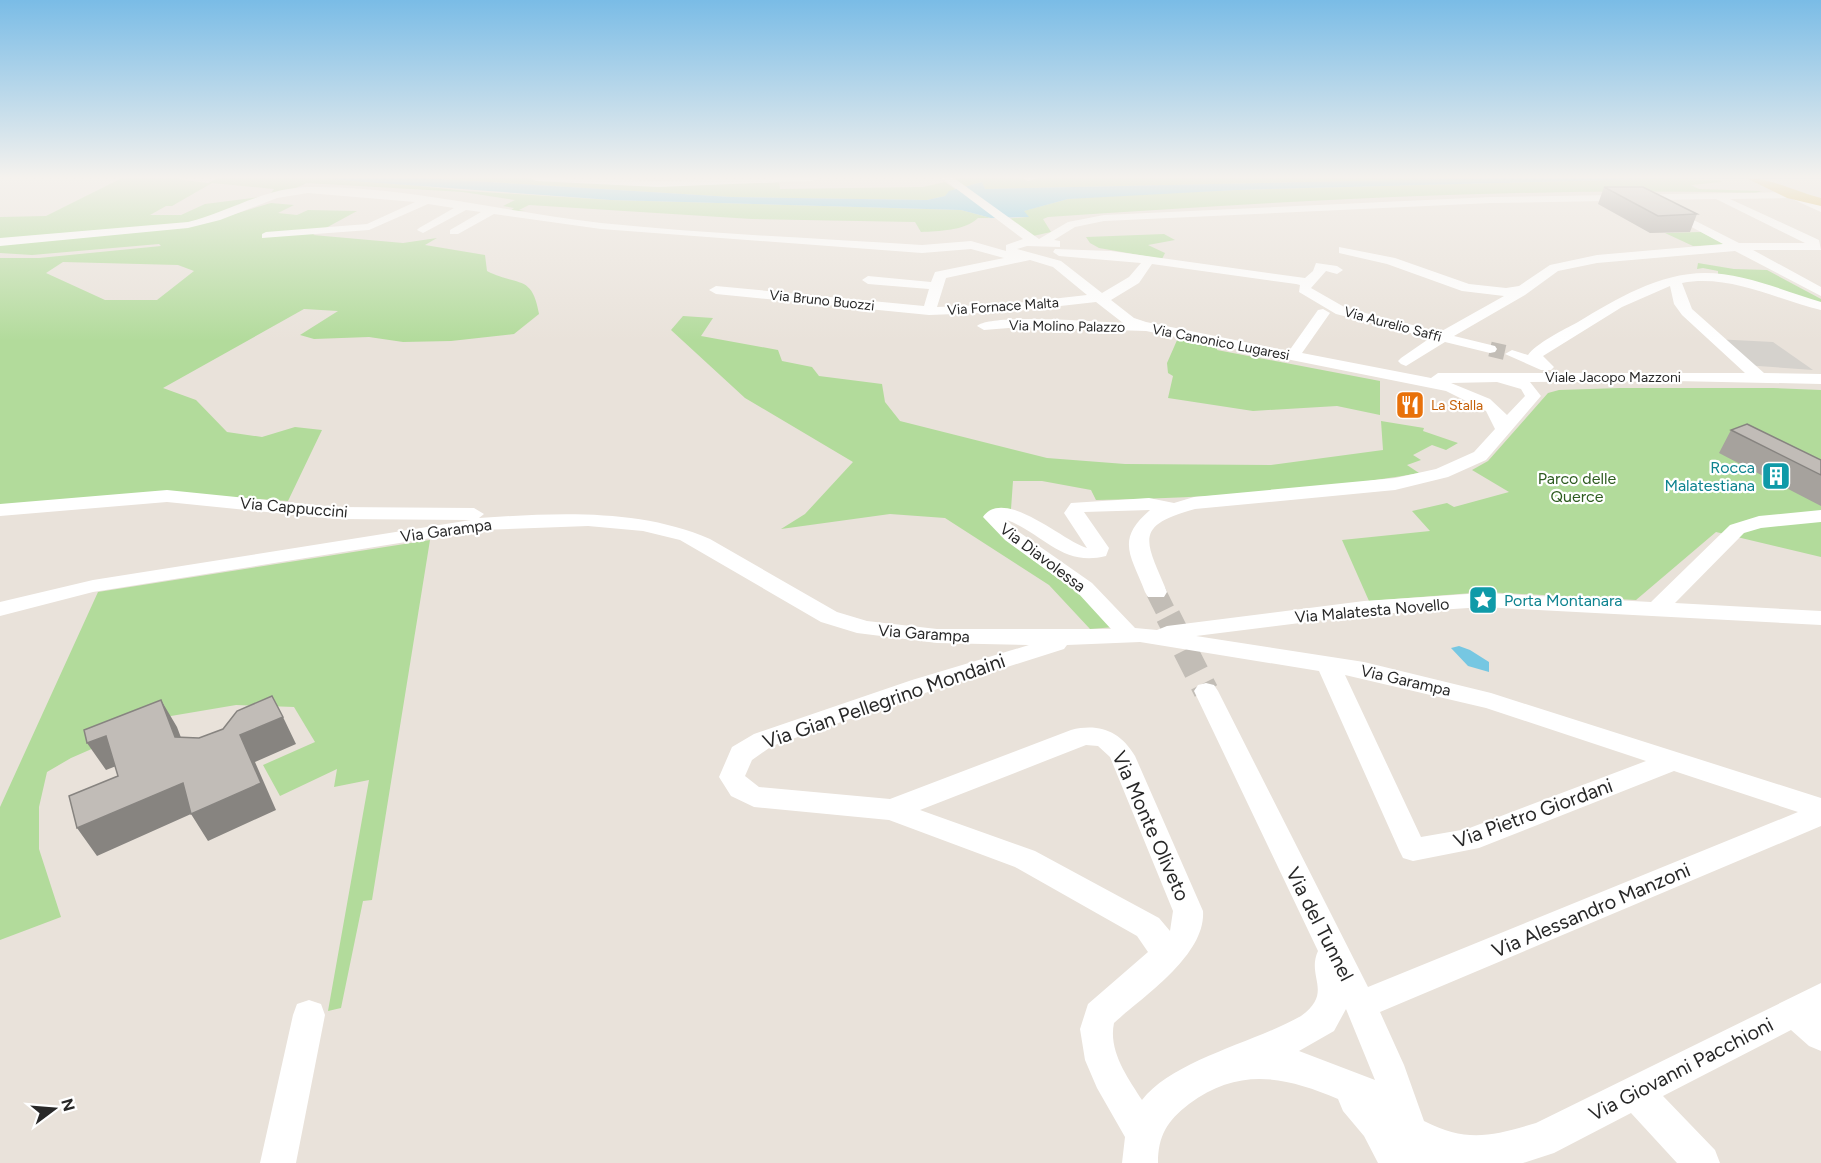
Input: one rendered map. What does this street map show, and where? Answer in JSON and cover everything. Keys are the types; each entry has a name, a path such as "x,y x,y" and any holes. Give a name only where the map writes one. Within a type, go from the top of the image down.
{"street":[{"path":"0,242 108,232"},
{"path":"266,236 309,232"},
{"path":"684,232 922,249 1073,240 1111,255"},
{"path":"1013,232 1011,250 1028,258"},
{"path":"1022,232 1043,240 1057,232"},
{"path":"971,245 995,253 1028,258 1058,255 1074,248 1070,232"},
{"path":"1709,232 1821,292"},
{"path":"1792,232 1821,246"},
{"name":"Via Canonico Lugaresi","path":"1043,240 1059,245 1062,249 1058,255 1098,297 1129,321 1150,329 1293,356 1405,369"},
{"path":"995,253 997,246 1013,243"},
{"path":"1504,431 1500,416 1469,395 1405,369 1439,340 1523,290 1554,268 1598,259 1736,247 1821,246"},
{"path":"1343,250 1391,261 1467,288"},
{"name":"Via Aurelio Saffi","path":"1058,255 1111,255 1306,286 1341,311 1486,348"},
{"name":"Via Fornace Malta","path":"1028,258 946,272 937,277 937,286 929,311 1007,308 1110,296 1134,280 1149,260"},
{"path":"1337,270 1320,266 1318,272 1306,286 1309,302 1323,313 1426,340 1439,340"},
{"path":"1559,377 1535,357 1546,348 1614,308 1675,281 1696,276 1724,279 1821,306"},
{"path":"1794,278 1821,278"},
{"path":"1402,279 1506,292 1523,290"},
{"path":"868,280 937,286"},
{"path":"1675,281 1681,304 1687,312 1758,376"},
{"name":"Via Bruno Buozzi","path":"716,290 929,311"},
{"path":"1293,356 1323,313"},
{"name":"Via Molino Palazzo","path":"984,326 1020,324 1150,329"},
{"path":"1512,354 1542,363"},
{"name":"Viale Jacopo Mazzoni","path":"1542,363 1743,363"},
{"name":"Viale Jacopo Mazzoni","path":"1405,369 1500,378 1758,376 1818,371"},
{"path":"1156,592 1141,558 1139,536 1151,517 1173,508 1419,479 1463,466 1480,456 1533,396 1552,383 1591,376"},
{"path":"1500,378 1522,383 1531,389 1533,396"},
{"name":"Via Cappuccini","path":"0,510 167,496 336,513 538,514 588,520"},
{"name":"Via Diavolessa","path":"1134,635 1085,588 1012,536 993,517 999,513 1011,514 1063,545 1088,555 1099,552 1099,548 1074,513 1077,507 1149,504 1173,508"},
{"path":"1658,608 1737,529 1759,522 1821,516"},
{"name":"Via Garampa","path":"0,609 93,586 481,524 588,520 643,525 687,536 829,617 865,628 937,636 1074,638 1134,635 1401,677 1491,701 1821,808"},
{"name":"Via Malatesta Novello","path":"1134,635 1364,608 1483,600 1821,618"},
{"name":"Via Gian Pellegrino Mondaini","path":"1074,638 920,686 763,740 741,754 732,777 740,789 754,797 891,810 1025,859 1148,927 1158,937 1164,949 1164,958"},
{"name":"Via Pietro Giordani","path":"1328,664 1413,850 1469,840 1673,760"},
{"name":"Via del Tunnel","path":"1206,692 1361,1005 1410,1153"},
{"name":"Via Monte Oliveto","path":"891,810 1071,739 1086,735 1102,736 1113,742 1122,756 1188,911 1190,926 1183,939 1164,958"},
{"name":"Via Alessandro Manzoni","path":"1361,1005 1821,814"},
{"path":"1142,1148 1152,1114 1163,1100 1187,1083 1308,1029 1327,1015 1334,997 1334,981 1325,934"},
{"path":"1142,1148 1102,1062 1095,1040 1095,1026 1100,1016 1164,958"},
{"path":"1807,1005 1821,1035"},
{"name":"Via Giovanni Pacchioni","path":"1410,1153 1449,1152 1488,1155 1541,1140 1807,1005"},
{"path":"278,1163 309,1015"},
{"path":"1235,1063 1270,1063 1307,1069 1333,1082 1361,1105 1383,1133 1410,1153"},
{"path":"1635,1092 1702,1163"},
{"name":"Via Giovanni Pacchioni","path":"1514,1163 1541,1140"}],"green space":[{"path":"0,232 98,232 0,241"},
{"path":"122,232 318,232 313,235 403,243 437,238 425,245 485,255 487,271 528,287 536,301 539,314 514,334 451,341 403,342 369,337 314,339 300,335 338,311 304,309 163,388 196,400 227,432 262,437 295,427 322,430 288,501 170,493 0,505 0,258 39,258 161,246 159,244 32,255 0,253 0,244","holes":["63,262 178,265 194,271 157,300 105,300 46,273"]},
{"path":"1027,232 1050,232 1033,236"},
{"path":"1702,232 1726,245 1693,246 1665,233"},
{"path":"1164,234 1175,240 1148,245 1165,253 1162,259 1099,248 1090,243 1086,237"},
{"path":"1698,263 1734,269 1767,270 1821,299 1821,303 1718,274 1718,271 1697,269"},
{"path":"683,316 713,318 701,336 778,350 782,361 812,367 819,376 882,384 885,402 900,421 1047,458 1125,464 1271,465 1383,450 1381,421 1424,428 1423,431 1458,443 1446,450 1432,445 1413,455 1421,460 1407,465 1419,473 1339,485 1258,493 1096,500 1091,490 1042,481 1013,481 1011,509 991,512 1073,585 1115,627 1090,629 1049,585 945,518 890,514 781,529 805,514 853,462 745,398 671,330"},
{"path":"1178,338 1218,345 1217,350 1380,381 1380,415 1337,406 1253,411 1168,398 1173,376 1168,373 1167,363"},
{"name":"Parco delle Querce","path":"1620,388 1821,390 1821,557 1716,532 1636,600 1485,592 1369,601 1342,540 1430,531 1412,511 1447,503 1454,507 1509,492 1472,470 1488,461 1548,393 1559,390"},
{"path":"430,540 372,900 363,901 341,1008 328,1011 369,780 334,787 337,769 280,796 263,765 315,742 294,707 236,705 165,717 71,758 47,772 39,807 39,849 61,917 0,940 0,807 98,592"}],"shaded area":[{"path":"1714,339 1773,342 1813,370 1744,365"}],"water":[{"path":"1459,646 1489,662 1489,672 1468,666 1451,648"}],"building":[{"path":"1747,424 1821,460 1821,475 1731,430"},
{"path":"272,696 283,717 240,735 261,783 191,814 183,783 77,828 69,796 118,776 106,736 87,743 84,730 161,700 175,737 199,738 223,729 237,711"}],"tunnel":[{"path":"1490,349 1512,354"},
{"path":"1156,592 1168,616"},
{"path":"1168,616 1206,691"}],"place":[{"name":"La Stalla","path":"1410,405"},
{"name":"Rocca Malatestiana","path":"1776,476"},
{"name":"Porta Montanara","path":"1483,600"}]}
